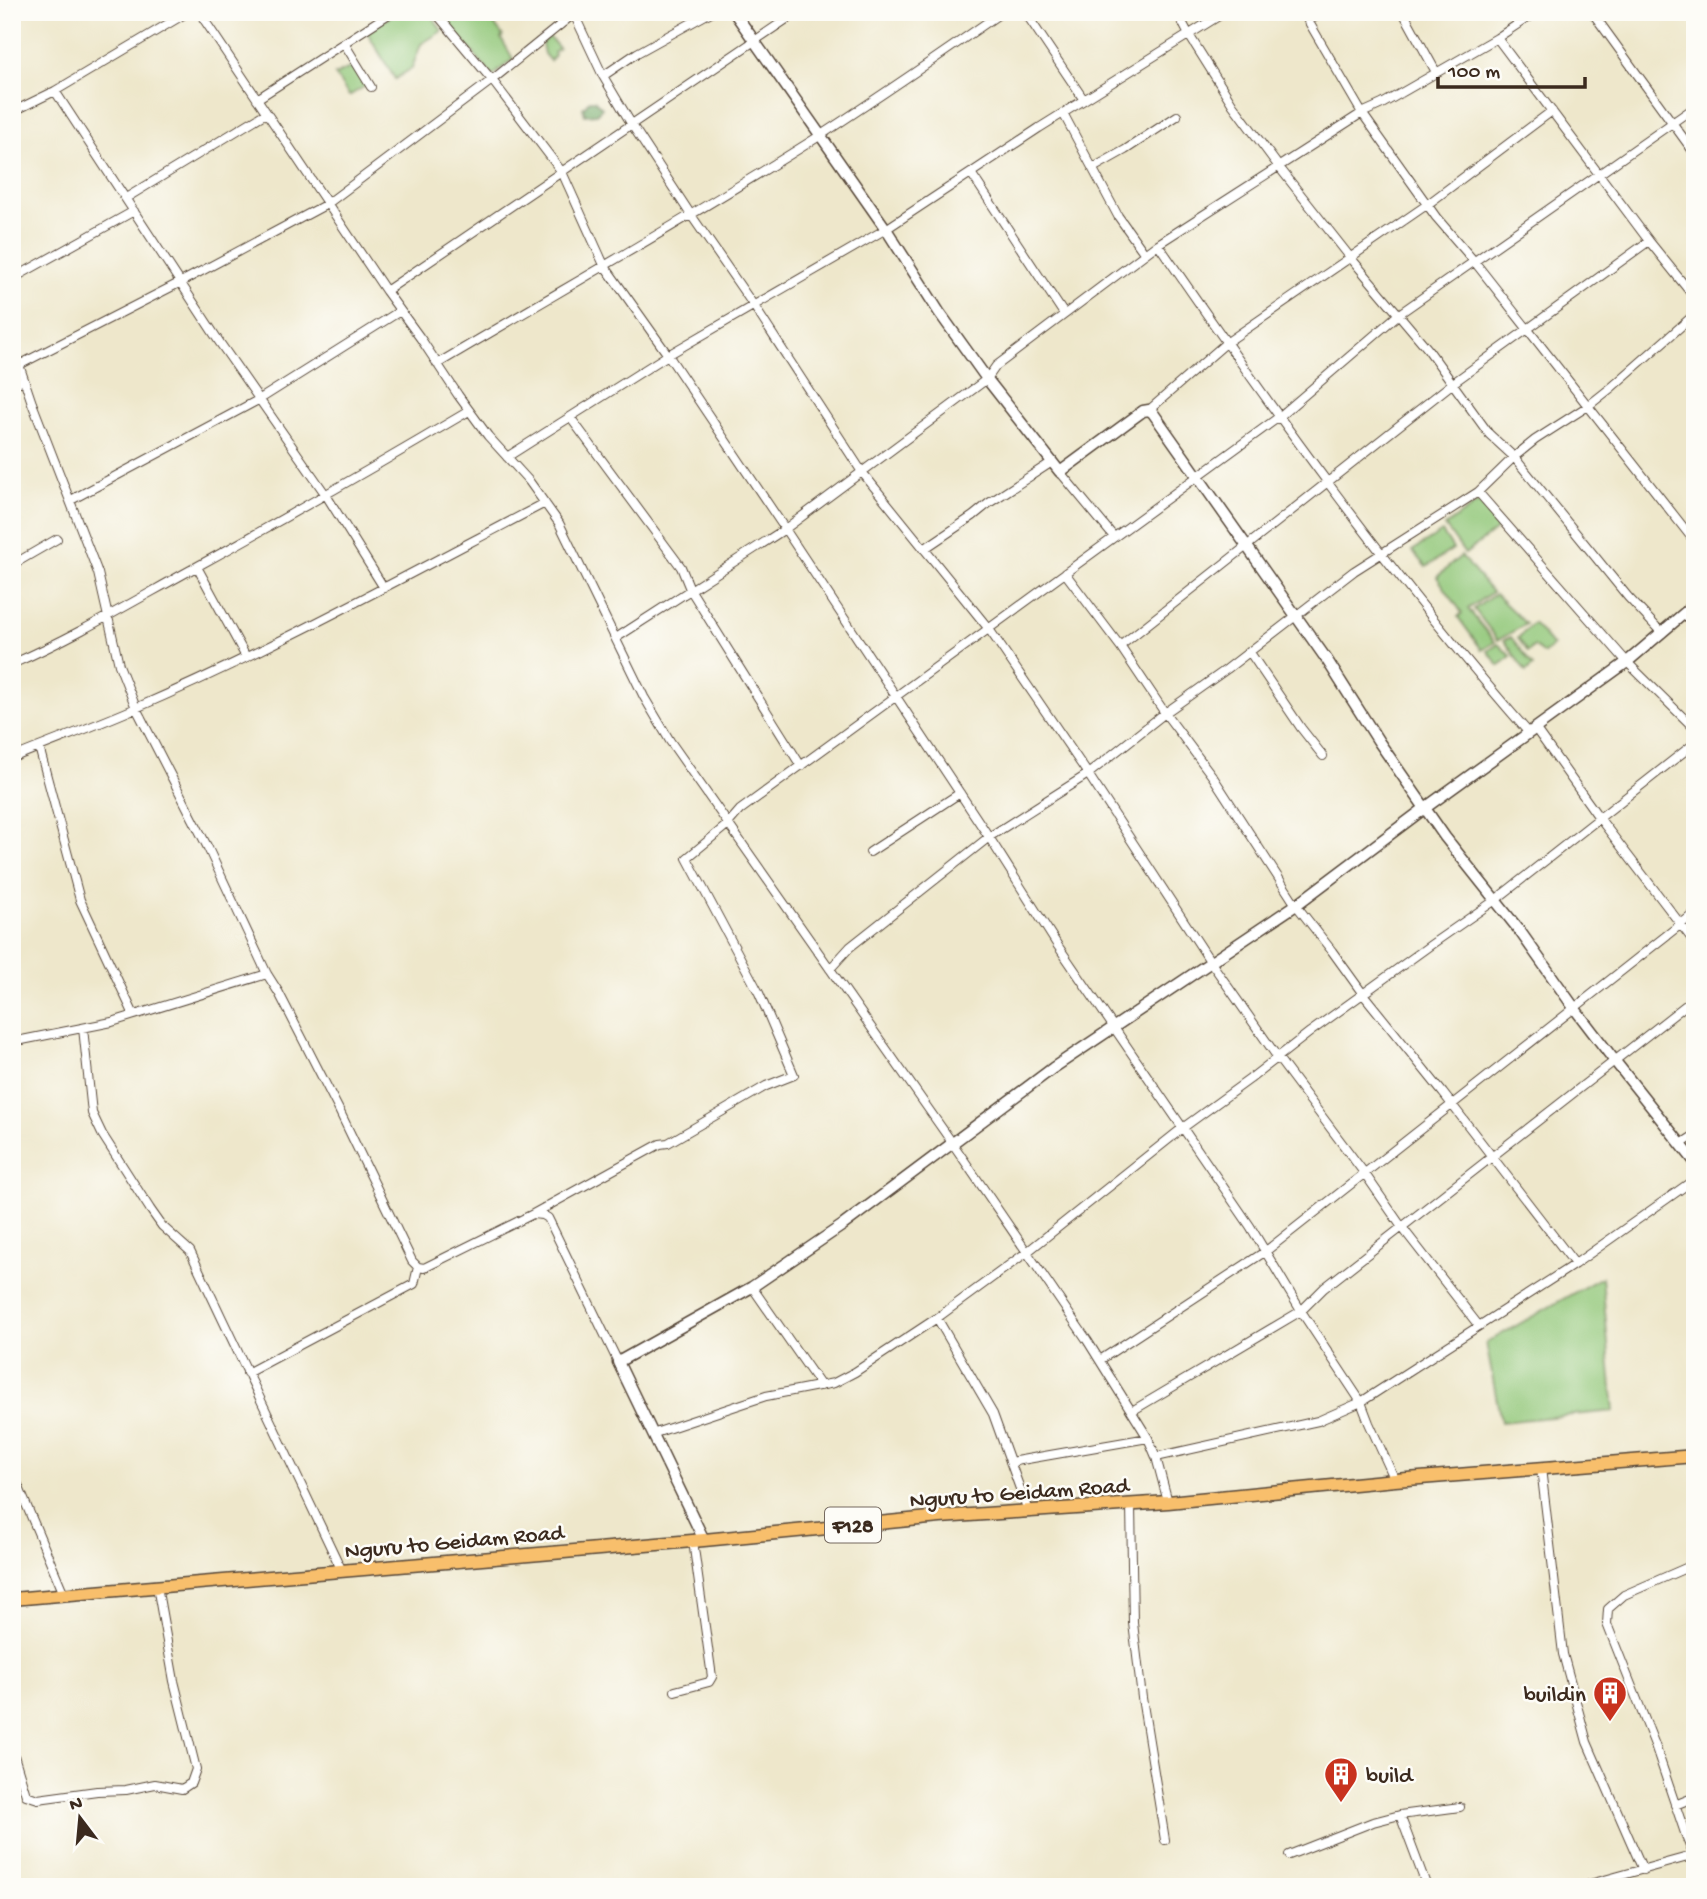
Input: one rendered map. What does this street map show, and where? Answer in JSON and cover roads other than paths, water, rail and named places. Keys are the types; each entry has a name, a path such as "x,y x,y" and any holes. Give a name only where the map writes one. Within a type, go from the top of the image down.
{"main road":[{"name":"Nguru to Geidam Road","path":"12,1599 699,1541 940,1517 1168,1502 1395,1480 1695,1457"}],"street":[{"path":"12,111 55,91 188,12"},
{"path":"199,12 469,411 529,481 559,523 644,697 670,741 953,1144 1100,1360 1148,1438 1168,1502"},
{"path":"257,99 392,12"},
{"path":"435,12 492,80 562,172 604,265 785,529 1058,946 1184,1127 1266,1251 1301,1311 1361,1402 1395,1480"},
{"path":"603,76 636,53 711,12"},
{"path":"733,12 886,229 939,312 987,379 1114,537"},
{"path":"386,291 797,12"},
{"path":"437,364 691,215 820,135 1002,12"},
{"path":"1026,12 1084,100"},
{"path":"1178,12 1189,35 1233,105 1279,167 1399,314 1489,434 1514,457 1662,633"},
{"path":"508,457 668,355 886,229 1063,113 1225,12"},
{"path":"1303,12 1362,113 1427,204 1695,542"},
{"path":"1308,21 1324,12"},
{"path":"1403,12 1436,72"},
{"path":"616,638 785,529 987,379 996,366 1158,244 1362,113 1497,38 1536,12"},
{"path":"1592,12 1695,154"},
{"path":"19,365 327,204 492,80 574,13 603,76 632,125 862,472 989,629 1210,961 1278,1058 1401,1226 1479,1326"},
{"path":"1497,38 1695,298"},
{"path":"344,43 371,87"},
{"path":"55,91 326,495 384,588"},
{"path":"12,344 99,573 119,665 136,708 204,838 267,974 339,1110 412,1261 418,1267 424,1268 533,1214 660,1144 667,1143 766,1086 794,1075 759,993 687,858 740,810 1279,417 1399,314 1695,107"},
{"path":"1060,472 1143,411 1149,410 1226,343 1427,204 1552,111"},
{"path":"125,198 266,113"},
{"path":"1063,113 1118,215 1145,254"},
{"path":"1093,168 1177,116"},
{"path":"971,173 1064,314"},
{"path":"12,279 134,211"},
{"path":"1120,646 1453,383 1649,241"},
{"path":"1158,244 1279,417 1381,554 1472,669 1532,731 1695,943"},
{"path":"71,500 260,399 400,311"},
{"path":"830,969 850,947 989,837 1088,774 1354,572 1478,492 1514,457 1612,387 1695,314"},
{"path":"12,385 24,380"},
{"path":"1149,410 1199,476 1296,615 1425,808 1494,901 1519,930 1575,1009 1695,1162"},
{"path":"12,664 109,615 326,495 469,411"},
{"path":"570,417 681,567 690,589 801,766"},
{"path":"924,549 1052,462"},
{"path":"1478,492 1628,662 1695,729"},
{"path":"12,758 136,708 246,656 384,588 545,503"},
{"path":"12,565 57,539"},
{"path":"197,566 246,656"},
{"path":"1065,573 1213,777 1296,905 1575,1264"},
{"path":"618,1362 752,1287 844,1225 1053,1068 1296,905 1628,662 1695,604"},
{"path":"1249,651 1301,728 1324,755"},
{"path":"652,1434 766,1396 834,1383 937,1318 1027,1252 1184,1127 1494,901 1695,743"},
{"path":"39,747 80,900 134,1015"},
{"path":"870,852 960,793"},
{"path":"1100,1360 1266,1251 1695,914"},
{"path":"12,1042 112,1022 267,974"},
{"path":"1132,1410 1301,1311 1324,1288 1401,1226 1695,998"},
{"path":"83,1028 93,1113 102,1135 162,1226 190,1251 342,1571"},
{"path":"1681,1144 1695,1135"},
{"path":"1156,1457 1318,1421 1361,1402 1575,1264 1695,1179"},
{"path":"533,1214 548,1218 652,1434 699,1541 712,1677 709,1682 675,1691"},
{"path":"247,1373 414,1284 418,1267"},
{"path":"752,1287 821,1386"},
{"path":"937,1318 993,1415 1028,1511"},
{"path":"1010,1462 1148,1438"},
{"path":"1541,1468 1563,1654 1587,1742 1643,1870"},
{"path":"12,1471 64,1594"},
{"path":"1130,1505 1133,1623 1165,1840"},
{"path":"1578,1887 1694,1856 1655,1745 1607,1624 1608,1609 1624,1595 1695,1564"},
{"path":"12,1749 26,1795 38,1799 126,1790 155,1784 182,1789 191,1783 196,1769 174,1681 157,1586"},
{"path":"1675,1805 1695,1797"},
{"path":"1289,1855 1373,1822 1400,1815 1460,1807"},
{"path":"1400,1815 1427,1887"}],"place":[{"name":"buildin","path":"1610,1723"},
{"name":"build","path":"1341,1804"}]}
